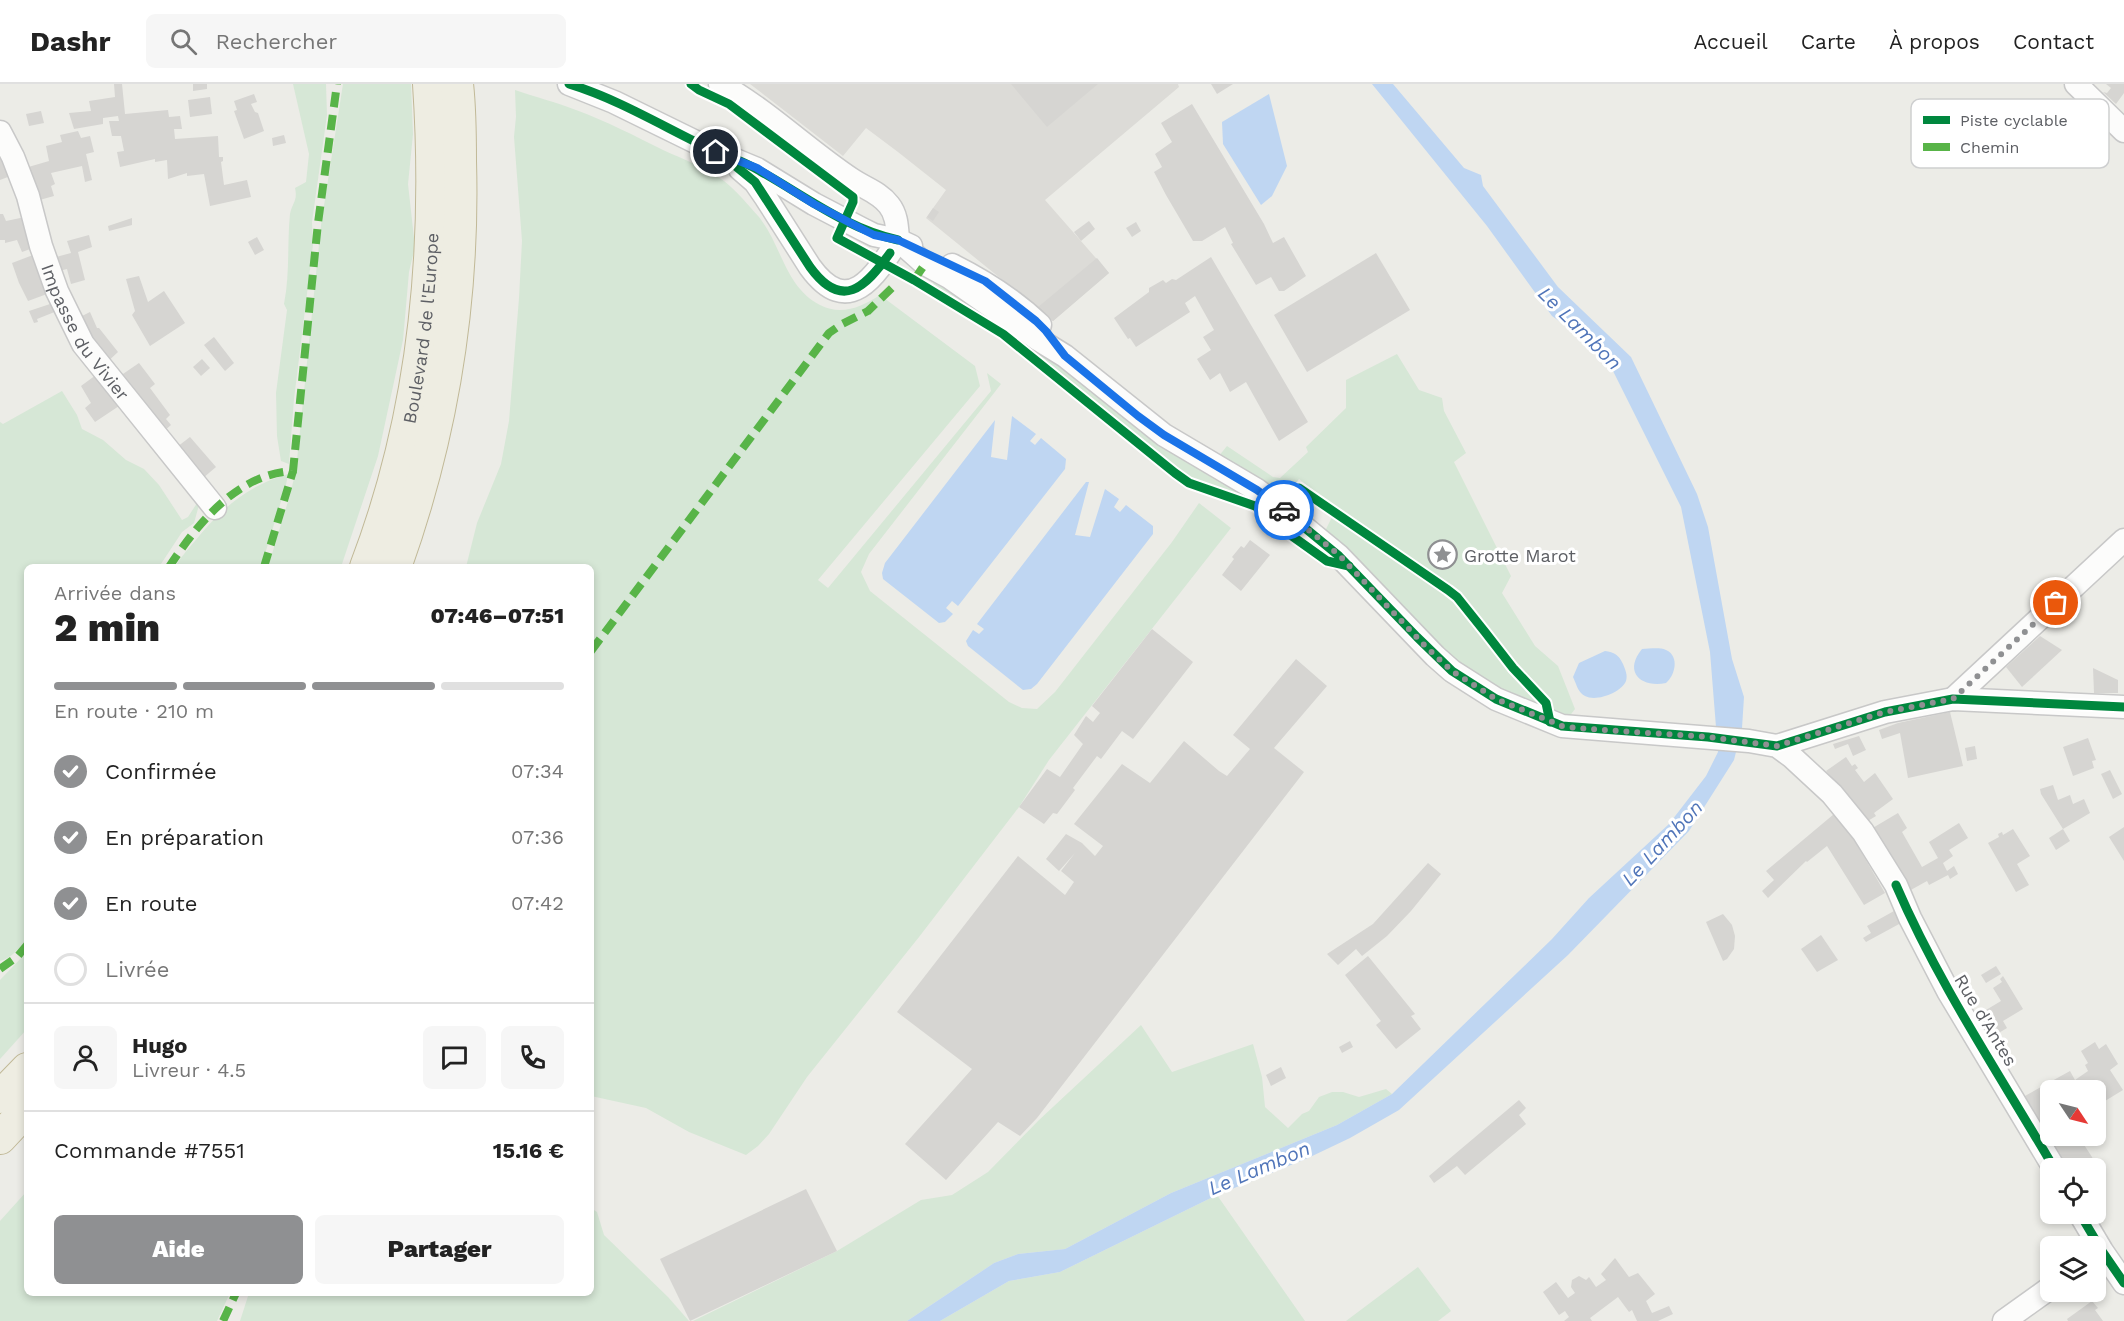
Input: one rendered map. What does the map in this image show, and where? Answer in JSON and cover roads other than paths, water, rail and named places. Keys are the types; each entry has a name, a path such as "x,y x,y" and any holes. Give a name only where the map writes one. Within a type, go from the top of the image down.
{"highway":[{"name":"Boulevard de l'Europe","path":"367,564 396,474 422,347 431,260 429,84"},
{"name":"Boulevard de l'Europe","path":"396,564 409,530 432,442 442,398 453,322 461,224 457,84"},
{"path":"0,1097 24,1072"},
{"path":"0,1138 24,1112"}],"street":[{"name":"Rue d'Antes","path":"569,84 614,102 716,152 757,168 814,204 874,235 898,240 985,281 1036,321 1065,356 1164,435 1257,490 1321,539 1435,656 1452,671 1488,694 1529,714 1562,726 1708,737 1777,746 1807,769 1832,794 1863,832 1896,885 1910,918 1948,992 2048,1158"},
{"path":"720,84 749,100 852,180 879,195 890,206 896,218 898,240"},
{"path":"2076,84 2091,99"},
{"path":"2109,116 2124,131"},
{"name":"Impasse du Vivier","path":"0,132 13,157 28,196 41,246 57,291 83,344 215,508"},
{"name":"Rue d'Antes","path":"716,152 755,182 810,267 830,288 842,291 860,287 874,274 898,240"},
{"path":"852,180 865,194 870,206 862,229"},
{"path":"1953,699 2124,540"},
{"path":"1777,746 1885,712 1953,699 2124,707"},
{"path":"2106,1262 2124,1283"},
{"path":"2004,1321 2040,1295"}],"water":[{"name":"Le Lambon","path":"1372,84 1393,84 1464,168 1481,175 1483,186 1558,287 1631,357 1697,494 1708,527 1732,659 1744,697 1742,728 1734,760 1689,831 1568,955 1399,1110 1350,1138 1308,1158 1217,1195 1060,1272 1009,1281 940,1321 907,1321 994,1263 1018,1254 1065,1249 1171,1193 1337,1125 1392,1094 1552,939 1589,898 1669,824 1706,776 1718,752 1710,652 1681,507 1604,353 1552,316 1487,226"},
{"path":"1269,94 1287,166 1272,196 1261,205 1223,144 1222,122"},
{"path":"1012,416 1036,434 1030,441 1035,445 1041,438 1066,459 1065,469 958,606 952,601 946,608 953,614 945,622 939,623 883,579 885,563 995,420 991,457 1007,460"},
{"path":"1086,482 1089,482 1075,535 1090,537 1105,489 1119,499 1114,507 1120,512 1126,505 1153,526 1153,534 1037,684 1031,689 1023,690 968,646 966,641 973,630 979,634 984,629 977,624"},
{"path":"1642,649 1663,649 1673,657 1674,671 1666,683 1649,683 1642,681 1638,676 1634,665"},
{"path":"1605,651 1614,653 1620,658 1626,672 1626,681 1614,693 1590,698 1583,695 1573,677 1579,663"}],"place":[{"name":"Grotte Marot","path":"1443,555"}]}
